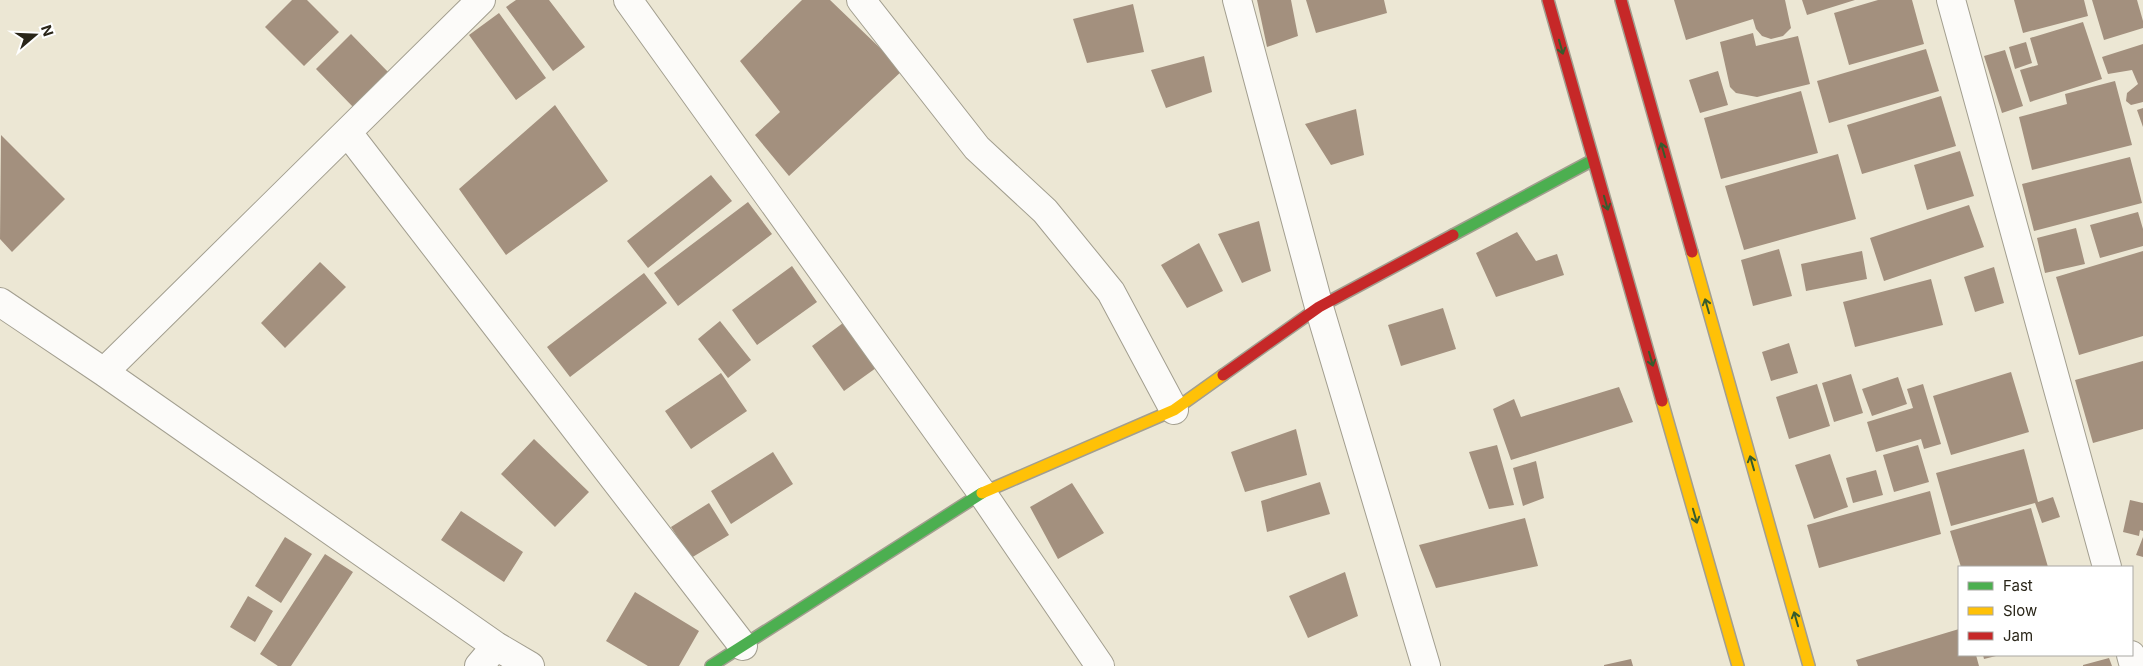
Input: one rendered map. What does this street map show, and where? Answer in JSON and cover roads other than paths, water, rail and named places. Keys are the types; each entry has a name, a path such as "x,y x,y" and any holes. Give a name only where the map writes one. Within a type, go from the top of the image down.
{"main road":[{"path":"1548,0 1738,666"},
{"path":"1621,0 1809,666"},
{"path":"711,666 982,492 1174,410 1319,307 1594,160"}],"street":[{"path":"104,372 481,0"},
{"path":"628,0 982,492 1100,666"},
{"path":"861,0 976,148 1045,211 1111,292 1174,410"},
{"path":"1237,0 1319,307 1426,666"},
{"path":"1951,0 2107,566"},
{"path":"348,133 743,646"},
{"path":"0,302 104,372 487,656 530,666"}]}
